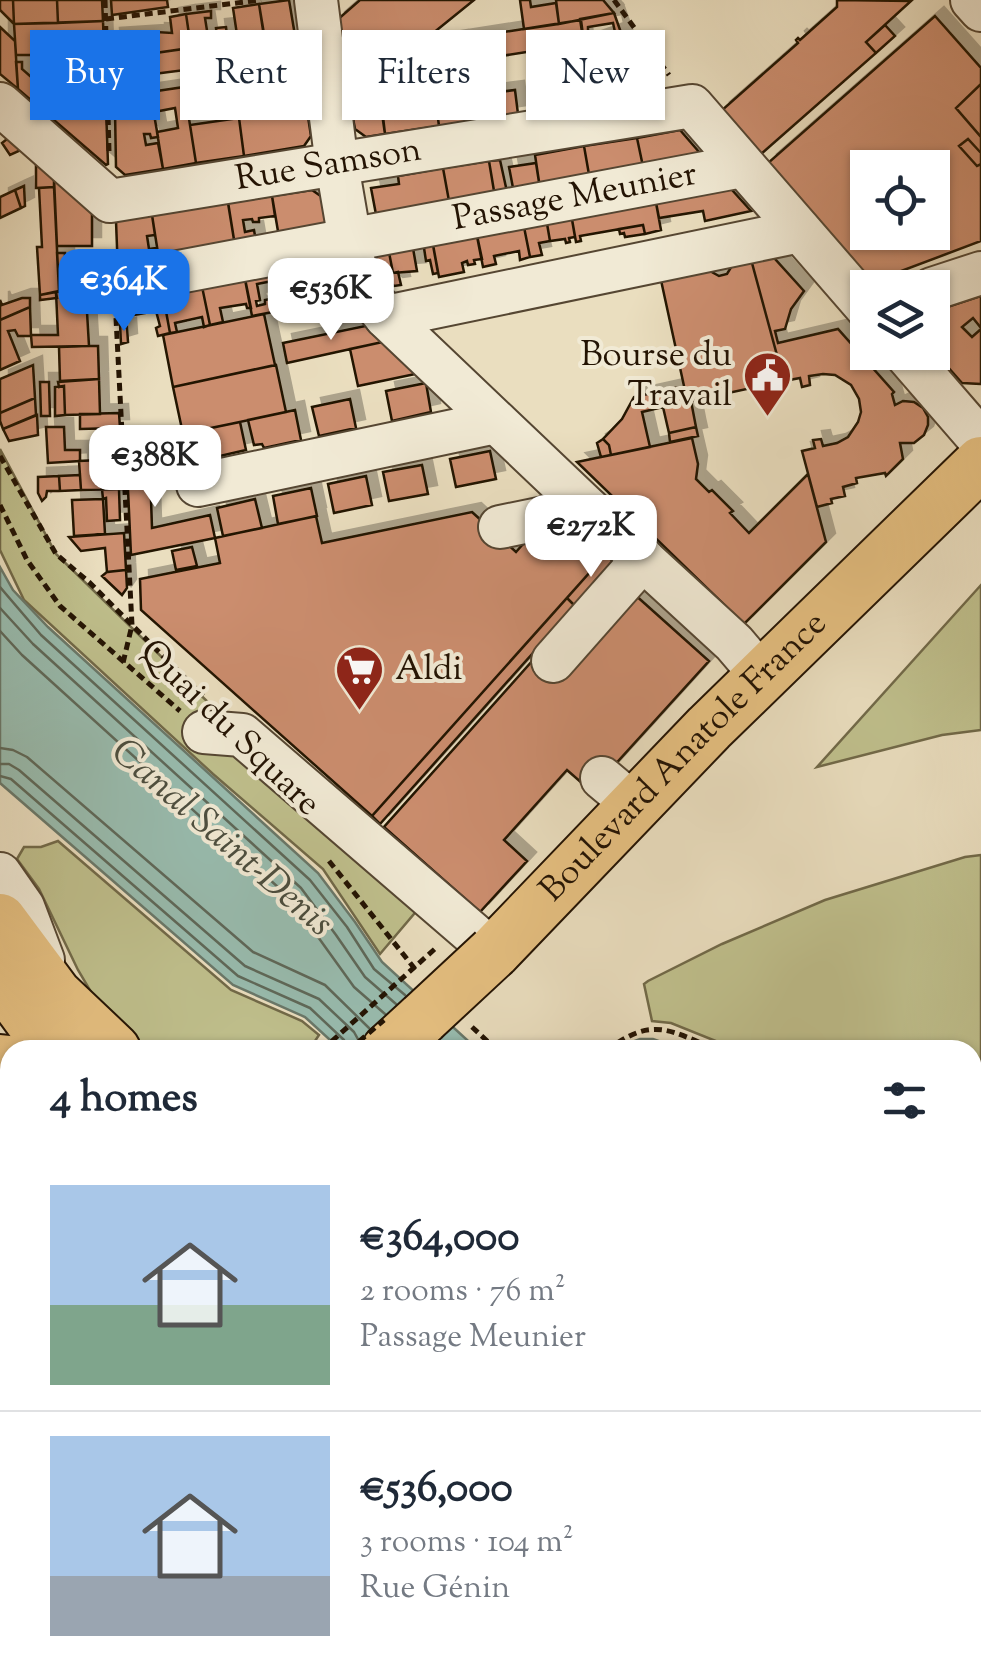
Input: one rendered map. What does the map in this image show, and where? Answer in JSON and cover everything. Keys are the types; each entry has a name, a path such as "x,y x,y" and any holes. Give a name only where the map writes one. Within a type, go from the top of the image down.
{"main road":[{"name":"Boulevard Anatole France","path":"410,1013 494,952 617,791 763,677 981,463"},
{"path":"0,920 15,1009 44,1040"},
{"path":"15,1009 90,1040"}],"street":[{"path":"316,0 357,281 386,316 734,643 763,677"},
{"path":"972,0 981,10"},
{"path":"0,104 110,200"},
{"path":"692,106 850,288"},
{"name":"Rue Samson","path":"110,200 692,106"},
{"name":"Passage Meunier","path":"114,284 742,166"},
{"path":"386,316 800,231"},
{"path":"950,283 981,274"},
{"path":"386,316 429,320"},
{"path":"919,370 981,442"},
{"path":"198,485 496,422"},
{"path":"500,526 588,509"},
{"path":"553,661 644,559"},
{"path":"223,734 494,952"},
{"path":"0,874 24,907 15,1009"}],"path":[{"path":"105,0 110,200"},
{"path":"106,19 261,0"},
{"path":"614,0 692,106"},
{"path":"114,284 132,624 123,663"},
{"path":"0,456 56,554 132,624 223,734"},
{"name":"Quai du Square","path":"0,506 27,560 60,606 123,663 223,734"},
{"name":"Quai du Square","path":"318,850 410,1013"},
{"path":"621,1040 650,1029 692,1040"}],"green space":[{"path":"0,449 56,554 419,908 380,954 323,869 24,600 0,550"},
{"path":"981,585 981,730 942,735 817,767"},
{"path":"58,841 231,990 302,1021 319,1035 316,1040 138,1040 104,1014 39,889 17,859 24,847"},
{"path":"981,855 981,1040 713,1040 671,1023 652,1021 644,984 648,981 825,900"}],"water":[{"name":"Canal Saint-Denis","path":"0,567 13,590 48,627 318,873 382,962 467,1040 330,1040 305,1017 233,985 0,783"}],"building":[{"path":"0,0 13,0 14,24 0,10"},
{"path":"13,0 57,0 58,23 14,24"},
{"path":"57,0 102,0 103,21 58,23"},
{"path":"111,0 167,0 168,7 112,15"},
{"path":"289,0 294,30 263,30 259,4"},
{"path":"360,0 474,0 437,30 342,30 342,56 336,21"},
{"path":"520,0 530,0 531,7 556,3 559,24 524,29"},
{"path":"556,0 603,0 614,13 559,24"},
{"path":"837,0 911,1 866,42 876,53 760,155 721,111 837,7"},
{"path":"259,4 263,30 236,30 233,8"},
{"path":"211,11 211,18 205,18 207,30 188,30 186,14"},
{"path":"614,13 620,30 615,30 613,23 582,30 580,19"},
{"path":"186,14 188,30 180,30 180,50 160,52 160,32 172,33 170,17"},
{"path":"935,16 981,68 981,84 956,108 981,137 981,153 968,139 959,146 977,166 981,164 981,241 904,270 862,270 768,163"},
{"path":"581,20 582,30 526,30 526,52 506,55 506,32"},
{"path":"103,21 103,30 30,30 30,55 16,55 14,24"},
{"path":"885,25 895,36 876,53 866,42"},
{"path":"0,27 15,41 18,89 0,74"},
{"path":"180,49 180,71 160,73 160,52"},
{"path":"16,62 22,62 22,69 30,76 30,99 18,89"},
{"path":"981,84 981,137 956,108"},
{"path":"180,88 180,120 189,120 196,163 163,169 157,132 178,128 175,108 160,111 160,91"},
{"path":"515,90 518,114 506,116 506,91"},
{"path":"54,120 106,120 106,165"},
{"path":"115,120 155,120 158,137 144,134 146,145 158,143 163,169 125,175 116,167"},
{"path":"239,120 309,120 311,136 304,146 244,156"},
{"path":"239,120 244,156 196,163 190,125"},
{"path":"353,120 383,120 385,134 366,137 355,129"},
{"path":"383,120 438,120 439,126 385,134"},
{"path":"438,120 471,120 471,121 439,126"},
{"path":"680,130 706,160 645,176 637,138"},
{"path":"637,138 645,176 591,186 584,146"},
{"path":"7,139 21,150 10,155 2,143"},
{"path":"968,139 981,153 981,164 977,166 959,146"},
{"path":"584,146 591,186 541,195 535,155"},
{"path":"500,160 509,201 496,203 489,161"},
{"path":"489,161 496,203 451,212 443,168"},
{"path":"36,163 54,178 54,187 36,188"},
{"path":"536,163 541,195 514,193 509,167"},
{"path":"443,168 451,212 378,225 371,188 399,184 398,176"},
{"path":"54,178 92,211 92,246 57,246"},
{"path":"723,180 751,211 705,221 703,211 659,218 654,192"},
{"path":"24,186 25,206 21,208 15,190"},
{"path":"54,187 59,291 40,295 39,188"},
{"path":"15,190 21,208 0,218 0,197"},
{"path":"312,190 322,197 328,235 280,243 272,196"},
{"path":"654,192 661,230 645,234 643,225 580,236 581,241 576,242 570,208"},
{"path":"272,196 275,216 259,218 259,222 243,220 245,232 254,230 257,247 236,252 228,203"},
{"path":"228,202 236,252 160,266 152,215"},
{"path":"570,208 575,237 566,243 565,239 550,241 545,212"},
{"path":"545,212 550,241 539,243 542,255 530,257 522,217"},
{"path":"152,215 155,235 147,236 149,249 157,248 160,266 118,273 116,221"},
{"path":"522,217 530,257 520,260 519,251 494,256 496,264 483,267 475,226"},
{"path":"643,225 645,234 620,234 619,229"},
{"path":"475,226 482,259 474,260 475,264 462,263 464,272 439,277 431,234"},
{"path":"431,234 438,273 433,274 430,260 426,261 422,235"},
{"path":"411,237 417,271 393,273 387,242"},
{"path":"387,242 393,273 398,272 401,285 394,286 378,271 374,244"},
{"path":"766,249 804,291 791,309 785,329 775,331 778,343 838,329 850,342 850,370 874,370 894,392 895,405 914,402 928,417 924,435 914,443 900,443 903,459 886,476 885,473 856,478 857,483 843,487 845,496 831,499 832,503 817,507 802,451 815,448 813,440 821,439 823,446 848,437 861,412 859,399 851,385 835,375 809,376 810,385 802,387 800,378 784,381 749,252"},
{"path":"749,252 784,381 691,401 696,427 669,433 663,407 642,412 650,447 611,455 603,439 622,419 634,397 684,386 659,271 708,270 719,276 727,274"},
{"path":"57,253 65,253 65,271 58,271"},
{"path":"328,253 331,273 293,279 290,260"},
{"path":"290,260 293,277 257,284 260,300 256,301 257,306 265,304 265,300 296,294 299,307 252,316 243,269"},
{"path":"95,261 113,261 114,289 59,291 58,271 93,270"},
{"path":"243,269 251,308 246,304 220,308 223,322 210,325 200,277"},
{"path":"200,277 210,325 204,327 202,317 175,323 177,332 170,333 161,284"},
{"path":"161,284 170,333 158,336 156,311 128,316 123,291"},
{"path":"92,290 92,296 86,295 89,346 32,347 31,335 58,335 56,292"},
{"path":"56,292 57,298 40,300 40,295"},
{"path":"981,296 981,328 973,318 962,327 972,337 981,329 981,384 962,383 950,369 950,306"},
{"path":"30,298 30,307 0,320 0,300 2,305"},
{"path":"30,307 31,336 8,331 20,361 0,370 0,320"},
{"path":"264,314 275,365 173,387 163,335"},
{"path":"124,322 128,342 121,344 120,323"},
{"path":"370,325 387,341 287,363 283,343"},
{"path":"387,341 420,373 358,386 350,349"},
{"path":"98,346 99,379 60,381 59,347"},
{"path":"33,365 35,398 0,413 0,379"},
{"path":"276,365 286,412 183,434 173,387"},
{"path":"99,379 100,414 65,415 64,386 59,387 58,382"},
{"path":"40,382 49,382 50,416 41,416"},
{"path":"426,383 431,412 392,421 386,391"},
{"path":"64,386 65,415 55,416 55,387"},
{"path":"35,398 36,415 3,429 0,413"},
{"path":"350,399 356,428 319,436 312,407"},
{"path":"295,410 301,440 264,448 262,444 254,445 248,420"},
{"path":"119,413 120,428 80,429 80,414"},
{"path":"37,415 38,435 9,441 3,429"},
{"path":"240,422 246,450 207,459 201,430"},
{"path":"46,427 64,427 65,450 80,450 80,461 48,463"},
{"path":"696,427 698,436 670,442 669,433"},
{"path":"193,432 197,454 175,458 170,436"},
{"path":"692,438 698,464 696,479 733,511 730,513 749,533 808,474 826,542 744,624 577,462"},
{"path":"603,439 611,455 601,457 597,443"},
{"path":"149,441 152,528 210,515 215,538 131,555 126,446"},
{"path":"121,447 121,459 103,460 102,448"},
{"path":"490,451 496,479 456,487 450,459"},
{"path":"121,459 122,489 81,490 79,461"},
{"path":"422,465 428,494 389,501 383,472"},
{"path":"80,475 81,490 60,491 59,476"},
{"path":"59,476 60,491 47,491 42,501 38,477"},
{"path":"366,476 372,505 334,513 328,484"},
{"path":"311,488 317,516 278,524 273,496"},
{"path":"102,489 119,489 120,520 107,521"},
{"path":"103,499 105,534 74,536 72,500"},
{"path":"255,499 262,528 223,536 217,508"},
{"name":"Aldi","path":"472,512 516,552 531,535 578,526 607,553 372,816 141,610 140,579 220,563 215,538 316,516 322,543"},
{"path":"124,533 126,570 107,572 105,548 81,551 69,537"},
{"path":"192,547 197,566 176,570 172,551"},
{"path":"607,553 615,561 575,606 567,598"},
{"path":"126,570 127,588 122,595 102,576"},
{"path":"633,593 709,661 591,791 567,770 504,840 527,861 480,912 384,827 542,650"},
{"path":"567,598 575,606 380,824 372,816"}],"place":[{"name":"Bourse du Travail","path":"767,418"},
{"name":"Aldi","path":"360,712"}]}
